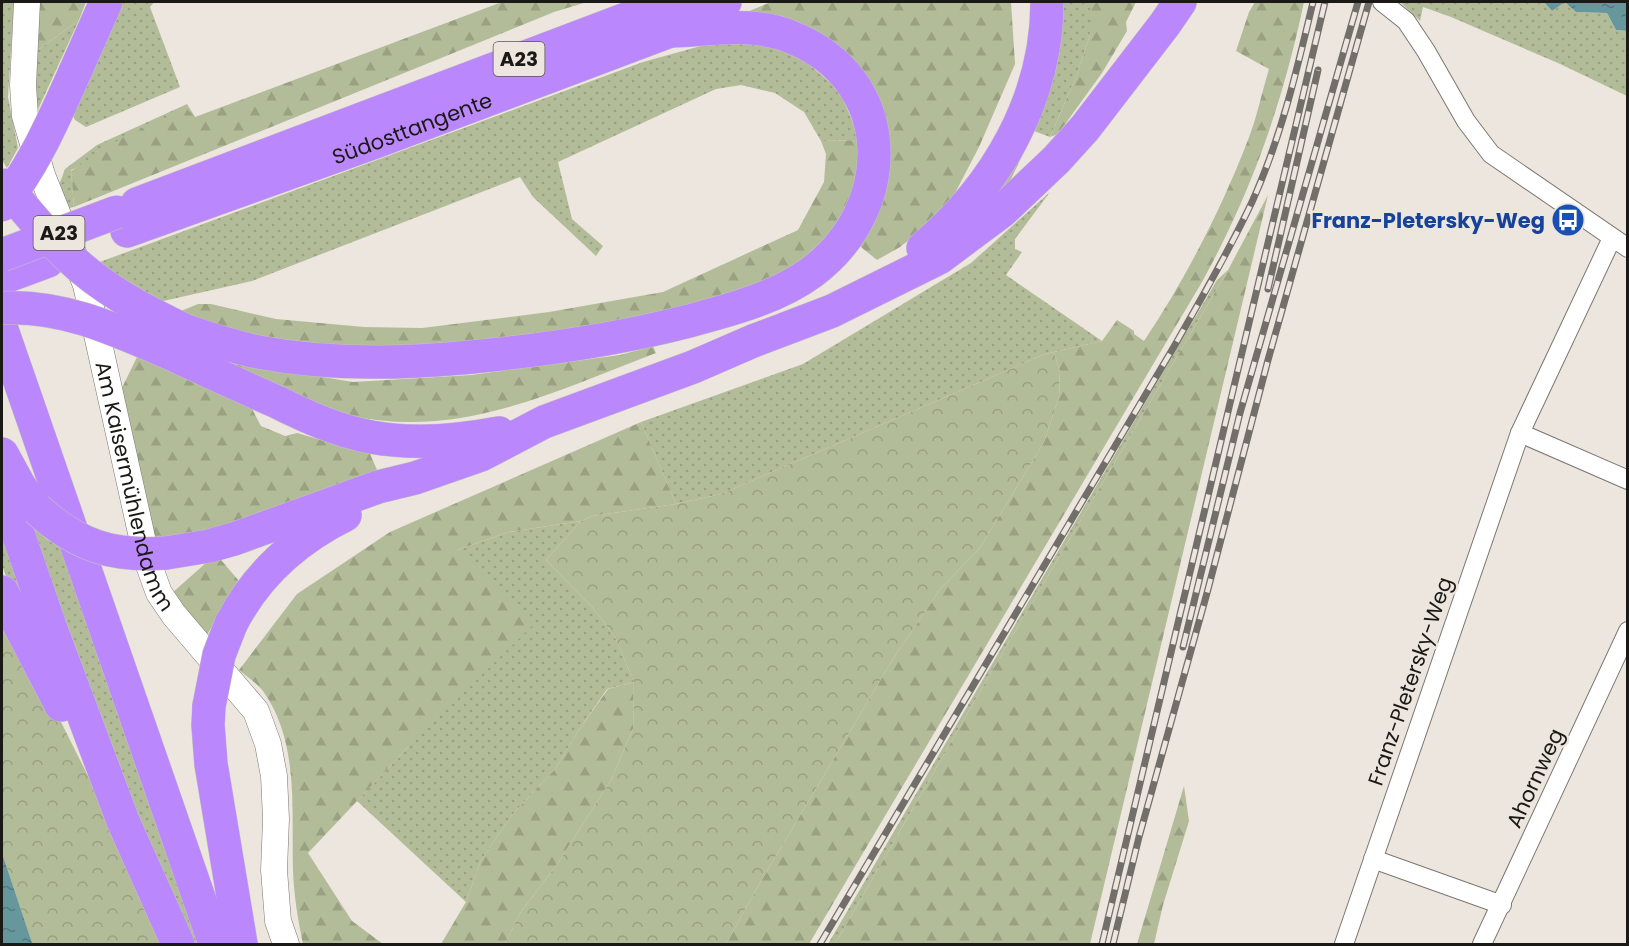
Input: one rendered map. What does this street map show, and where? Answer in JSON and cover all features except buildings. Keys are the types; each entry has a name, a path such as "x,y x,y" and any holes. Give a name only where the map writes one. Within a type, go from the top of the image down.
{"highway":[{"path":"106,2 46,136 28,168 3,190 78,265 101,283 136,304 181,344 315,420 369,437 406,441 444,441 484,436 544,422 693,367 832,311 952,249 1019,197 1070,145 1166,24 1180,2"},
{"name":"Südosttangente","path":"122,221 671,16 696,14 725,2"},
{"path":"888,284 959,215 981,189 1003,155 1021,121 1034,83 1040,61 1047,2"},
{"path":"1124,76 1156,2"},
{"path":"2,308 34,308 78,317 123,333 181,344 221,343 256,352 295,358 399,362 469,358 545,349 666,327 718,313 789,286 811,273 837,249 859,219 868,199 874,174 875,152 872,129 865,107 853,87 828,58 791,37 770,30 671,16"},
{"name":"A23","path":"2,255 122,221"},
{"name":"A23","path":"2,278 122,221"},
{"path":"2,330 215,945"},
{"path":"2,454 19,485 37,509 63,531 92,546 124,553 166,553 209,546 234,539 378,488 415,478 481,455 544,422"},
{"path":"241,945 211,764 209,706 219,655 231,624 253,587 289,551 335,520 415,478"},
{"path":"2,487 51,629 123,821 178,945"},
{"path":"2,592 97,776 123,821"}],"street":[{"name":"Am Kaisermühlendamm","path":"27,2 23,85 25,116 42,175 86,285 147,560 159,593 174,615 256,711 268,744 274,776 276,819 274,870 278,921 286,945"},
{"path":"1382,2 1406,21 1466,121 1491,154 1620,243"},
{"name":"Franz-Pletersky-Weg","path":"1344,945 1520,433 1620,243"},
{"path":"1520,433 1628,480"},
{"name":"Ahornweg","path":"1482,945 1628,631"},
{"path":"1373,859 1502,905"}],"green space":[{"path":"2,2 14,2 8,97 18,148 7,168 2,160"},
{"path":"37,2 86,2 79,20 34,53"},
{"path":"116,2 154,2 150,7 180,87 86,127 75,120 70,110"},
{"path":"502,2 587,2 554,12 74,207 71,171 120,139 186,108 195,117"},
{"path":"771,2 1011,2 1015,64 979,147 954,195 929,224 900,247 877,260 856,243 881,112 742,14"},
{"path":"1054,2 1091,2 1091,32 1076,77 1050,137 1034,131 1003,192 973,210"},
{"path":"1091,2 1136,2 1126,22 1127,31 1102,73 1058,134 1050,137 1076,77 1091,32"},
{"path":"1255,2 1304,2 1276,111 1264,145 1236,214 1202,282 809,944 726,944 893,659 941,588 980,548 1044,442 1059,397 1060,372 1054,352 1102,341 1117,320 1144,341 1188,268 1238,166 1254,122 1269,69 1236,51 1249,12"},
{"path":"1400,2 1544,2 1552,11 1565,2 1576,12 1607,13 1616,30 1627,31 1627,96 1558,63 1451,17 1423,7 1420,21"},
{"path":"79,20 35,116 34,53"},
{"path":"726,39 760,42 797,54 840,91 860,140 821,141 804,112 775,93 741,85 716,89 558,162 572,219 603,246 596,256 533,197 520,177 252,281 159,302 97,263 643,62"},
{"path":"187,104 195,117 71,170 74,207 64,209 59,185 65,169 97,145"},
{"path":"860,140 862,158 845,218 790,272 690,309 479,345 305,347 222,330 181,311 198,304 211,304 276,319 364,327 422,328 549,312 663,292 798,230 824,182 826,154 821,141"},
{"path":"1050,192 1015,239 1015,249 1022,252 1006,275 1102,341 1045,354 721,494 676,504 641,422 803,364 971,263"},
{"path":"1268,195 1090,944 835,944 993,669 1228,270"},
{"path":"1228,270 993,669 835,944 828,944 1217,280"},
{"path":"653,346 656,353 545,396 470,416 431,421 392,421 335,412 301,400 220,364 223,356 287,371 353,382 471,375 620,355"},
{"path":"1054,352 1060,372 1059,397 1044,442 980,548 941,588 893,659 726,944 505,944 520,913 558,863 611,780 633,729 634,682 615,637 593,608 546,560 581,521 592,516 676,504 721,494"},
{"path":"137,357 251,407 261,426 285,436 297,433 370,454 377,470 208,532 176,540 150,536 121,390"},
{"path":"641,422 676,504 592,516 581,521 509,532 457,550 532,626 408,747 308,853 352,921 383,944 303,944 296,908 291,778 283,733 275,711 263,691 239,670 297,594 390,532"},
{"path":"25,519 45,538 70,554 203,944 190,944 98,736"},
{"path":"581,521 546,560 593,608 615,637 634,682 607,689 555,769 512,815 481,860 466,902 357,801 408,747 457,550 509,532"},
{"path":"2,524 51,668 14,599 2,565"},
{"path":"216,554 239,581 207,635 172,593"},
{"path":"2,624 60,720 126,852 168,944 32,944 2,853"},
{"path":"634,682 633,729 611,780 558,863 520,913 505,944 441,944 466,902 481,860 512,815 555,769 608,689"},
{"path":"1184,786 1189,821 1163,905 1154,944 1137,944"}],"water":[{"path":"1544,2 1565,2 1552,11"},
{"path":"1565,2 1627,2 1627,31 1616,30 1607,13 1576,12"},
{"path":"2,853 32,943 32,944 2,944"}],"railway":[{"path":"820,944 1214,277 1252,202 1272,153 1313,2"},
{"path":"1102,944 1325,2"},
{"path":"1183,647 1240,413 1358,2"},
{"path":"1113,944 1139,837 1207,593 1268,360 1369,2"},
{"path":"1268,289 1318,70"}],"place":[{"name":"Franz-Pletersky-Weg","path":"1568,220"}]}
